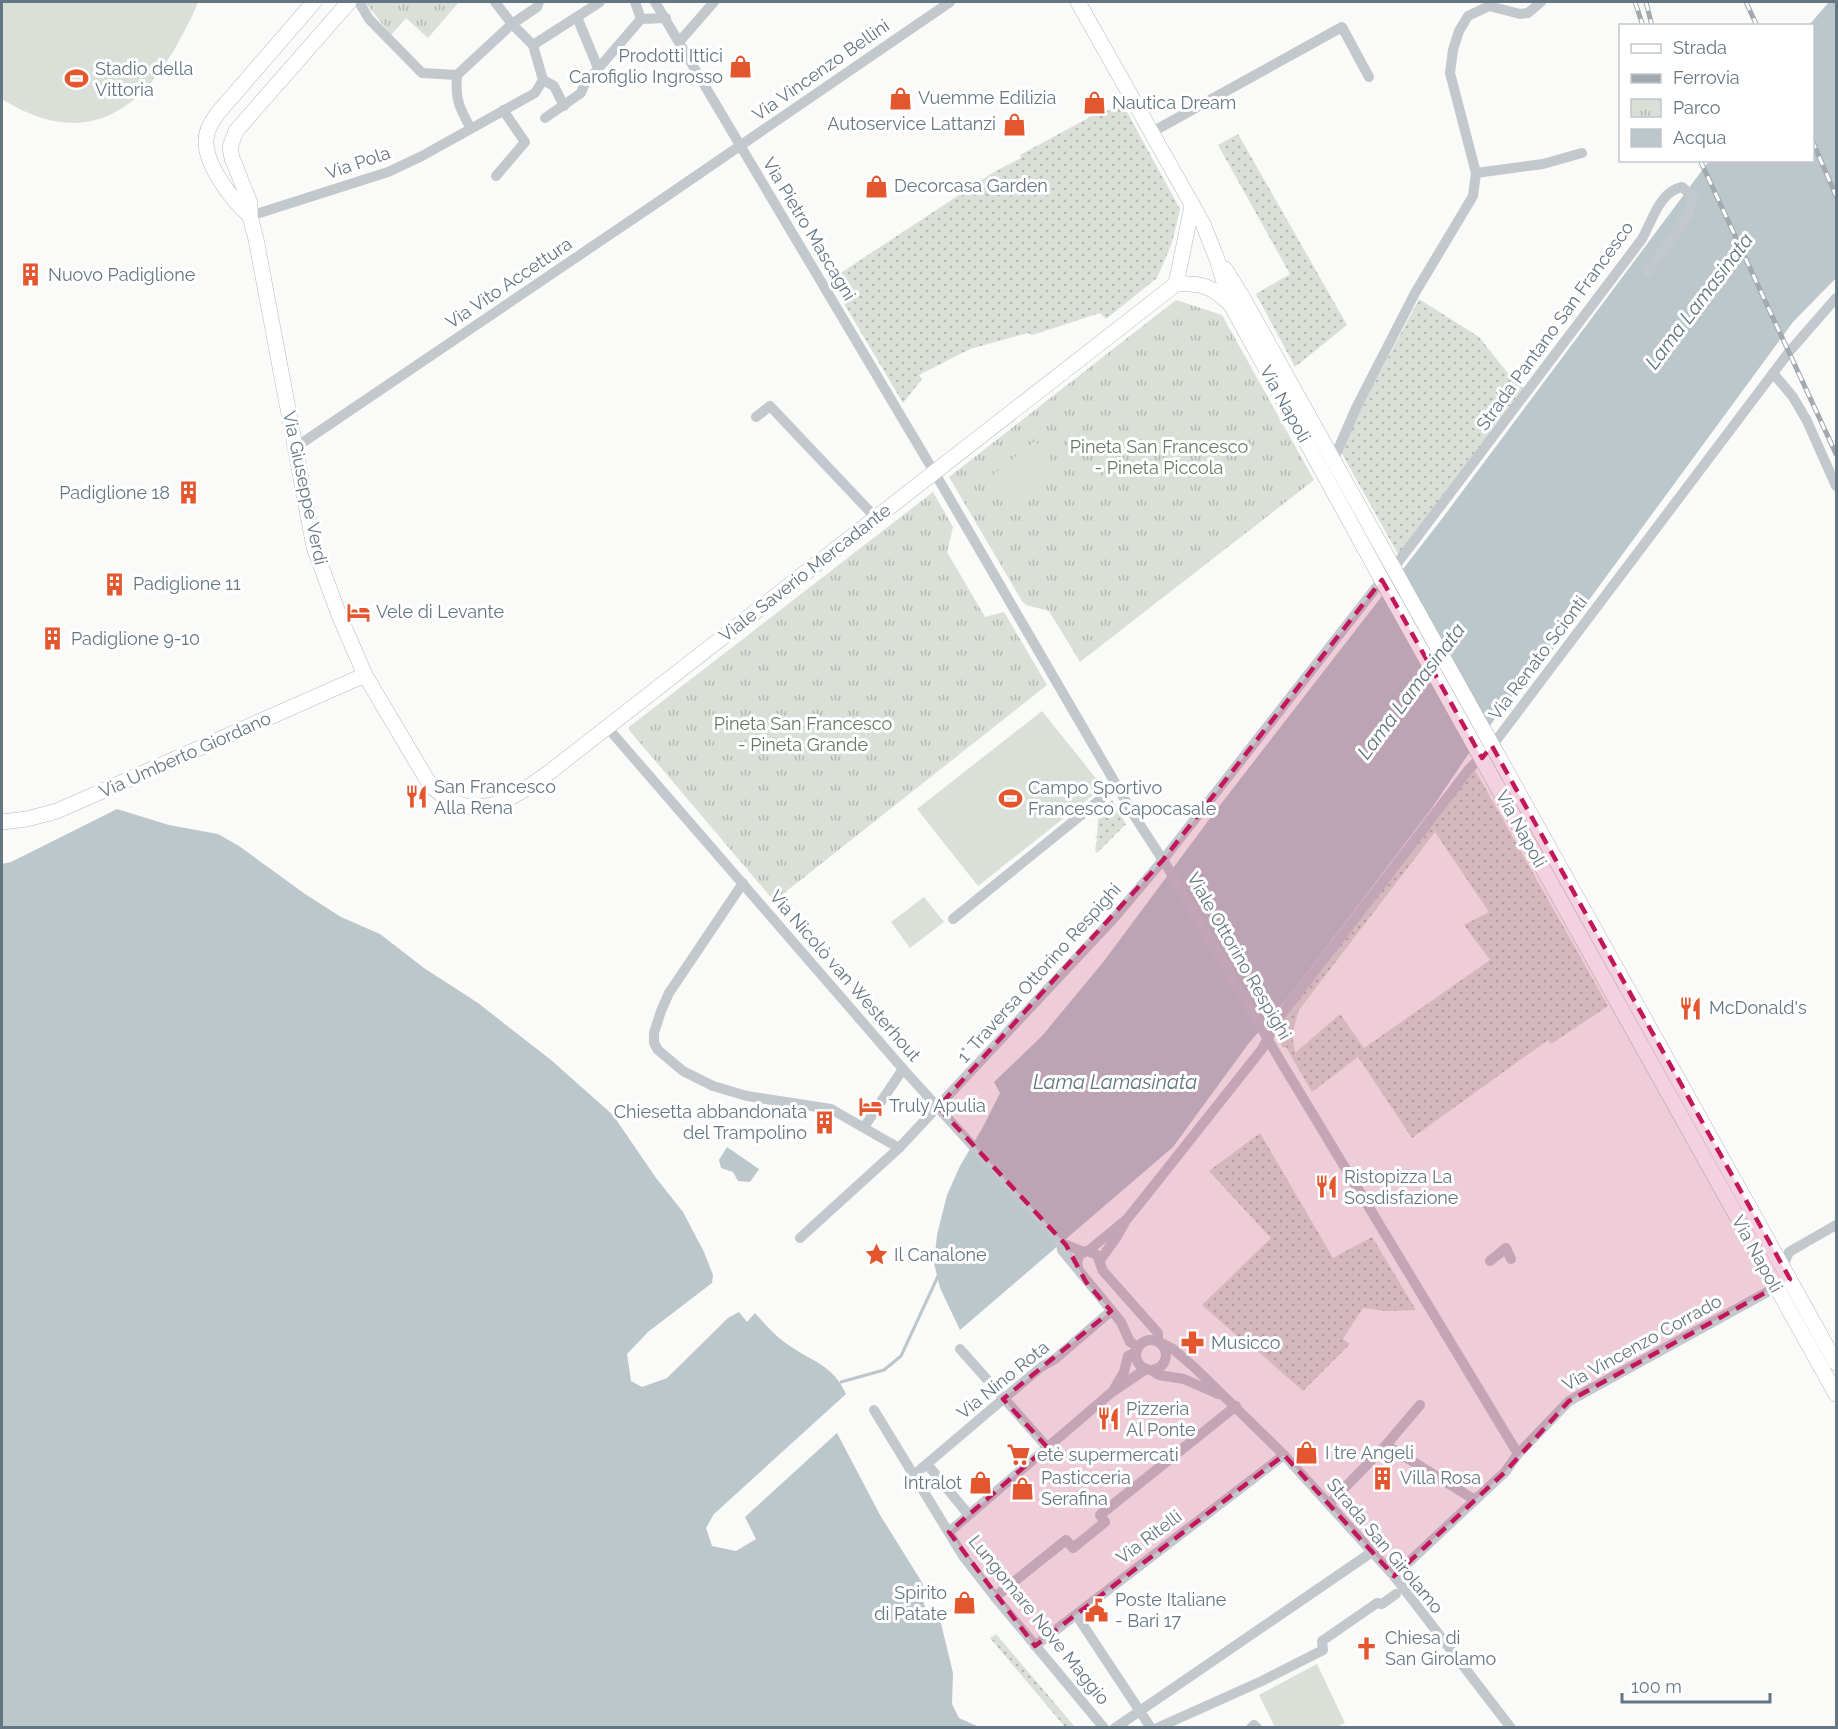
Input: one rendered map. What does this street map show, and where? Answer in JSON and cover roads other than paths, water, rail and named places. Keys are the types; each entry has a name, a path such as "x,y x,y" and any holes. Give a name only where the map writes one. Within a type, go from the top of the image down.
{"main road":[{"name":"Via Giuseppe Verdi","path":"250,216 238,206 218,176 207,153 208,130 217,114 315,2"},
{"name":"Via Giuseppe Verdi","path":"349,2 236,131 230,147 232,158 250,203 250,216 314,547 335,607 365,675 423,776"},
{"name":"Via Napoli","path":"1078,2 1203,224 1231,305 1787,1273 1836,1364"},
{"path":"1192,206 1176,284 1208,287 1217,291 1231,305"},
{"name":"Via Napoli","path":"1217,259 1243,298 1333,461 1387,574"},
{"name":"Viale Saverio Mercadante","path":"423,776 435,790 459,804 475,807 500,804 541,779 1176,284"},
{"name":"Via Umberto Giordano","path":"2,822 27,819 57,811 365,675"},
{"name":"Via Napoli","path":"1485,748 1836,1394"}],"street":[{"path":"359,2 369,19 422,73 457,75"},
{"path":"495,2 512,24 533,45 543,80 554,86 564,106"},
{"path":"470,127 457,104 455,93 457,75 512,24 537,7 539,2"},
{"path":"533,45 600,2"},
{"path":"634,2 641,19"},
{"name":"Via Pietro Mascagni","path":"656,2 934,473"},
{"path":"679,42 714,2"},
{"name":"Via Vincenzo Bellini","path":"740,145 950,2"},
{"path":"1333,461 1356,408 1415,293 1473,196 1476,173 1450,73 1453,50 1459,31 1468,16 1488,4 1520,14 1528,13 1541,2"},
{"path":"578,17 598,68"},
{"path":"545,118 581,93 584,85 641,19 666,18"},
{"path":"1152,132 1342,27 1370,77"},
{"name":"Via Pola","path":"250,216 387,172 422,156 470,127 535,93 543,80"},
{"path":"496,176 525,142 503,110"},
{"name":"Via Vito Accettura","path":"296,447 740,145"},
{"path":"1476,173 1543,164 1582,153"},
{"name":"Strada Pantano San Francesco","path":"1387,574 1642,239 1664,197 1674,189 1682,187 1693,198 1689,214 1648,271"},
{"name":"Via Renato Scionti","path":"1126,1219 1181,1153 1288,1006 1773,373 1836,298"},
{"path":"1773,373 1798,405 1836,486"},
{"path":"756,417 770,406 876,518"},
{"name":"Viale Ottorino Respighi","path":"934,473 1135,817 1165,863 1518,1454"},
{"path":"1165,863 1387,574"},
{"name":"Via Nicolò van Westerhout","path":"607,727 903,1069 1061,1243 1097,1254 1100,1263 1158,1332 1160,1342"},
{"path":"953,919 1102,798"},
{"name":"1° Traversa Ottorino Respighi","path":"800,1238 940,1109 1165,863"},
{"path":"743,883 669,993 654,1033 654,1043 658,1050 684,1071 714,1086 747,1096 831,1109 899,1148"},
{"path":"864,1127 903,1069"},
{"path":"1126,1219 1094,1274 1087,1275 1079,1270 1077,1260 1126,1219"},
{"path":"1787,1273 1789,1252 1836,1225"},
{"name":"Via Nicolò van Westerhout","path":"1061,1243 1062,1250 1127,1332 1130,1342 1137,1349 1137,1360 1148,1369"},
{"path":"1490,1261 1507,1247 1511,1259"},
{"name":"Via Vincenzo Corrado","path":"1394,1576 1506,1472 1518,1454 1569,1401 1776,1287 1787,1273"},
{"name":"Via Nino Rota","path":"915,1474 1111,1311"},
{"path":"949,1532 1112,1392 1148,1369 1160,1368 1165,1360 1166,1351 1160,1342 1149,1340 1128,1356 1124,1372 1112,1392"},
{"name":"Strada San Girolamo","path":"1160,1342 1173,1349 1236,1406 1329,1504 1394,1576 1511,1728"},
{"path":"960,1349 1047,1447"},
{"path":"1148,1369 1159,1375 1184,1379 1224,1395"},
{"path":"1329,1504 1386,1445 1420,1405"},
{"path":"995,1597 1066,1540 1073,1548 1105,1522 1100,1515 1236,1406"},
{"name":"Lungomare Nove Maggio","path":"874,1410 963,1556 1104,1728"},
{"path":"1386,1445 1475,1500"},
{"name":"Via Ritelli","path":"1035,1646 1284,1455"},
{"path":"927,1464 968,1514"},
{"path":"1115,1728 1372,1552"},
{"path":"1157,1728 1262,1681 1323,1650 1322,1641 1377,1603 1382,1605 1396,1594"},
{"path":"1077,1616 1151,1728"},
{"path":"1251,1728 1254,1725 1257,1728"}],"water":[{"name":"Lama Lamasinata","path":"1829,2 1836,2 1836,278 1793,322 1531,679 1522,683 1467,756 1432,808 1287,999 1249,1043 1173,1147 960,1330 940,1288 934,1263 937,1235 947,1195 960,1166 1000,1093 994,1082 1042,1036 1104,961 1217,809 1441,520 1708,162 1814,162 1814,24 1810,24"},
{"path":"117,809 169,825 218,834 239,846 305,894 341,917 380,934 424,968 478,1003 551,1060 613,1115 656,1178 683,1212 713,1275 712,1283 648,1332 627,1354 631,1381 642,1387 667,1378 728,1318 739,1312 747,1322 755,1313 771,1331 785,1342 829,1370 846,1394 714,1514 706,1528 712,1546 736,1551 756,1539 745,1517 837,1433 880,1515 923,1584 924,1605 931,1614 939,1615 953,1673 952,1704 959,1718 979,1727 2,1727 2,864 11,862"},
{"path":"727,1147 759,1169 750,1182 738,1181 733,1172 721,1168 719,1160"}],"waterway":[{"name":"Lama Lamasinata","path":"841,1382 884,1370 901,1356 939,1274"}],"railway":[{"path":"1635,2 1642,24"},
{"path":"1646,2 1652,24"},
{"path":"1746,2 1756,24"},
{"path":"1814,145 1836,196"},
{"path":"1701,162 1836,454"}],"place":[{"name":"Prodotti Ittici Carofiglio Ingrosso","path":"741,66"},
{"name":"Stadio della Vittoria","path":"77,79"},
{"name":"Vuemme Edilizia","path":"900,98"},
{"name":"Nautica Dream","path":"1094,103"},
{"name":"Autoservice Lattanzi","path":"1014,124"},
{"name":"Decorcasa Garden","path":"876,186"},
{"name":"Nuovo Padiglione","path":"30,275"},
{"name":"Padiglione 18","path":"188,493"},
{"name":"Padiglione 11","path":"115,584"},
{"name":"Vele di Levante","path":"358,612"},
{"name":"Padiglione 9-10","path":"53,639"},
{"name":"San Francesco Alla Rena","path":"416,797"},
{"name":"Campo Sportivo Francesco Capocasale","path":"1010,798"},
{"name":"McDonald's","path":"1691,1008"},
{"name":"Truly Apulia","path":"871,1106"},
{"name":"Chiesetta abbandonata del Trampolino","path":"825,1122"},
{"name":"Ristopizza La Sosdisfazione","path":"1326,1187"},
{"name":"Il Canalone","path":"876,1255"},
{"name":"Musicco","path":"1193,1343"},
{"name":"Pizzeria Al Ponte","path":"1108,1419"},
{"name":"I tre Angeli","path":"1307,1453"},
{"name":"etè supermercati","path":"1019,1455"},
{"name":"Villa Rosa","path":"1382,1478"},
{"name":"Intralot","path":"980,1483"},
{"name":"Pasticceria Serafina","path":"1023,1488"},
{"name":"Spirito di Patate","path":"965,1603"},
{"name":"Poste Italiane - Bari 17","path":"1097,1610"},
{"name":"Chiesa di San Girolamo","path":"1367,1648"}],"park label":[{"name":"Pineta San Francesco - Pineta Piccola","path":"1159,457"},
{"name":"Pineta San Francesco - Pineta Grande","path":"803,734"}]}
